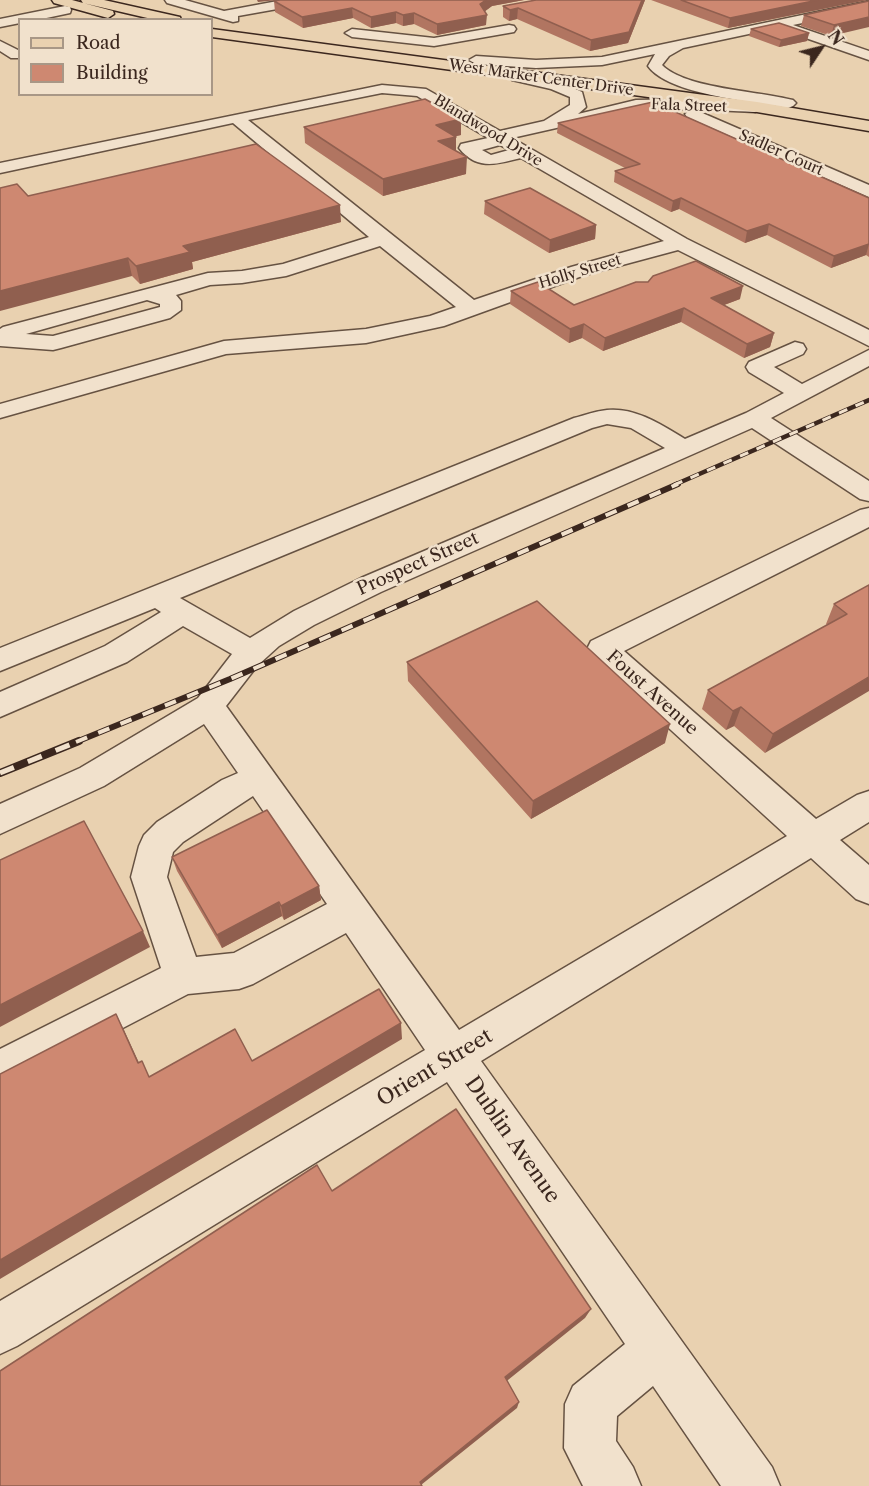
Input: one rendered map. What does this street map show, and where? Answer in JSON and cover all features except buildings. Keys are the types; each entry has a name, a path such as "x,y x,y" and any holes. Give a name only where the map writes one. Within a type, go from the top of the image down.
{"main road":[{"path":"87,0 167,18"},
{"path":"61,5 122,18"},
{"name":"West Market Center Drive","path":"213,25 869,126"},
{"name":"West Market Center Drive","path":"213,33 788,103 869,116"}],"street":[{"path":"171,0 186,4 208,5 261,0"},
{"path":"208,5 229,17 294,2 289,0"},
{"path":"0,23 61,5"},
{"name":"Fala Street","path":"472,64 569,64 602,61 869,5"},
{"path":"352,33 434,42 514,32 488,18"},
{"path":"780,25 869,56"},
{"path":"0,45 16,55"},
{"name":"Fala Street","path":"678,46 661,55 655,62 655,66 664,75 685,84 788,103"},
{"name":"Fala Street","path":"472,64 555,85 577,95 578,107 551,123"},
{"name":"Blandwood Drive","path":"0,168 359,92 382,89 409,90 430,96 629,214 739,273 783,320 817,314 869,339"},
{"name":"Fala Street","path":"523,152 489,161 467,148 551,123 636,105 691,104 733,108 757,107"},
{"name":"Sadler Court","path":"693,114 869,192"},
{"path":"236,118 250,132 383,239 476,307"},
{"path":"228,137 250,132"},
{"path":"761,144 788,138"},
{"path":"842,180 869,171"},
{"path":"590,191 567,197 601,218 629,214"},
{"path":"0,339 53,344 137,322 170,310 171,301 158,294 208,279 242,277 286,270 383,239"},
{"name":"Holly Street","path":"0,411 224,348 366,336 436,321 604,264 680,243"},
{"path":"714,261 692,269 783,320 840,373"},
{"path":"604,264 621,276"},
{"path":"717,282 739,273"},
{"path":"783,320 817,314"},
{"path":"783,320 756,367 801,393"},
{"name":"Prospect Street","path":"0,820 92,777 209,706 253,652 268,639 304,618 370,585 754,418 869,357"},
{"path":"0,660 583,423 609,417 622,418 656,431 683,448"},
{"path":"754,418 869,493"},
{"name":"Foust Avenue","path":"869,516 602,649 869,888"},
{"path":"157,596 182,613 253,652"},
{"path":"0,705 116,654 182,613"},
{"name":"Dublin Avenue","path":"209,706 753,1486"},
{"path":"183,976 149,877 157,846 170,832 234,790 260,778"},
{"name":"Orient Street","path":"0,1329 455,1057 869,805"},
{"path":"0,1071 183,976 239,971 338,918 350,907"},
{"path":"615,1486 590,1448 591,1404 658,1350"}],"railway":[{"path":"674,485 869,400"},
{"path":"76,742 230,679 678,484"},
{"path":"0,773 79,741"}]}
